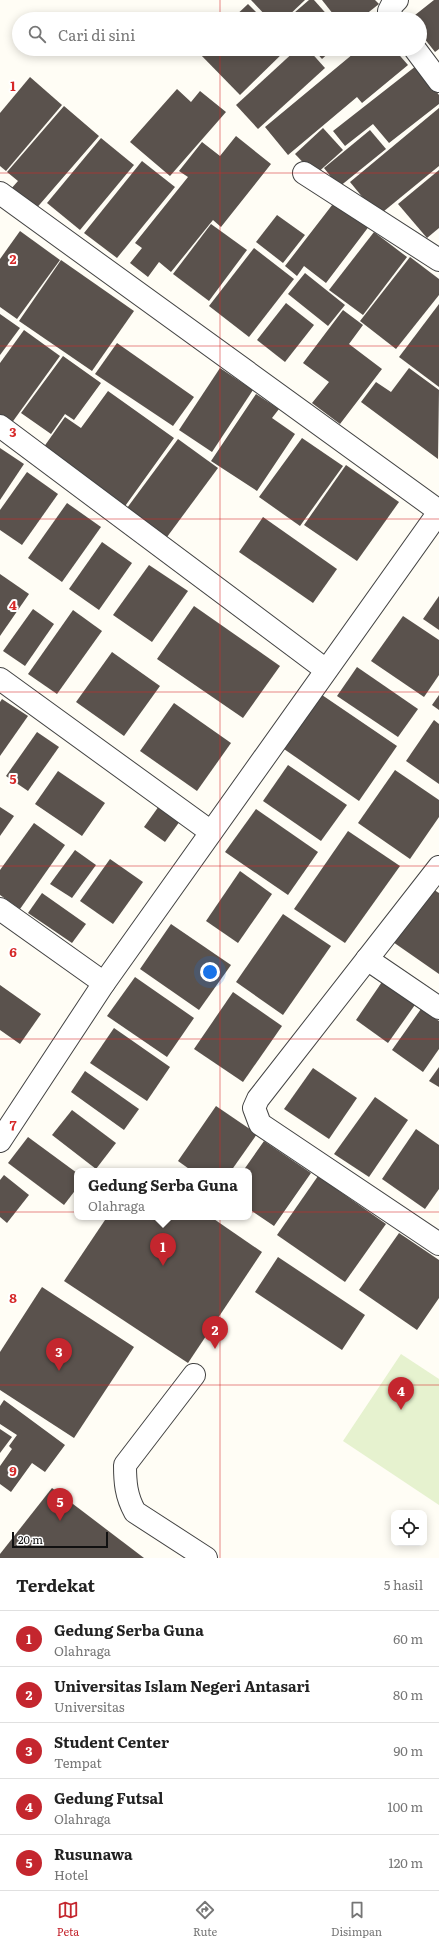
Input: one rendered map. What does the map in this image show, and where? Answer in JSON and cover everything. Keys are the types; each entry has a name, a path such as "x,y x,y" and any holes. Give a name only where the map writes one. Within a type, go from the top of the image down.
{"street":[{"path":"390,12 392,5 398,0"},
{"path":"420,56 439,81"},
{"path":"304,173 439,260"},
{"path":"0,193 439,512 104,983 0,1141"},
{"path":"0,426 326,670"},
{"path":"0,679 211,832"},
{"path":"439,867 258,1099 254,1108 260,1124 439,1244"},
{"path":"0,909 104,983"},
{"path":"368,959 439,1008"},
{"path":"194,1375 125,1465 125,1482 128,1501 135,1512 206,1558"}],"green space":[{"path":"401,1354 439,1379 439,1505 343,1441"}],"building":[{"path":"251,0 305,0 292,12 262,12"},
{"path":"309,0 314,0 325,12 295,12"},
{"path":"322,0 375,0 379,4 369,12 331,12"},
{"path":"434,0 439,0 439,49 435,52 427,42 427,12 419,12"},
{"path":"248,4 256,12 239,12"},
{"path":"202,56 280,56 240,95"},
{"path":"289,56 314,56 325,68 258,129 236,105"},
{"path":"351,56 400,56 408,65 362,103 357,97 288,155 265,127"},
{"path":"416,66 439,95 439,104 389,143 373,124 345,146 333,131"},
{"path":"30,77 62,105 6,171 0,166 0,113"},
{"path":"177,89 191,102 200,91 226,112 170,176 130,142"},
{"path":"64,106 99,136 34,211 10,190 18,181 7,172"},
{"path":"439,108 439,166 378,216 350,182"},
{"path":"323,128 343,150 315,175 295,154"},
{"path":"370,130 386,149 339,187 324,168"},
{"path":"236,136 271,164 221,227 213,220 171,272 159,262 148,277 130,263 142,248 135,243 188,177 179,171 202,142 220,156"},
{"path":"101,138 134,165 80,230 47,203"},
{"path":"142,161 175,187 117,258 84,233"},
{"path":"439,170 439,228 427,238 398,204"},
{"path":"336,200 370,225 326,283 304,266 297,276 285,266"},
{"path":"277,215 305,235 283,263 256,242"},
{"path":"211,224 247,250 209,301 173,274"},
{"path":"20,231 60,260 17,319 0,307 0,259"},
{"path":"374,232 407,257 363,315 329,290"},
{"path":"254,248 294,279 249,337 209,306"},
{"path":"410,257 439,279 439,295 396,349 360,321"},
{"path":"61,260 134,311 92,371 19,321"},
{"path":"305,273 345,305 328,326 288,294"},
{"path":"286,303 314,325 285,362 257,340"},
{"path":"439,304 439,387 399,357"},
{"path":"343,310 363,325 349,344 382,369 340,424 312,403 329,382 303,363"},
{"path":"0,314 20,328 0,355"},
{"path":"24,330 60,356 11,424 0,417 0,363"},
{"path":"117,343 194,397 173,426 95,374"},
{"path":"63,356 101,383 74,420 65,414 51,434 21,413"},
{"path":"220,368 253,390 212,452 179,430"},
{"path":"409,368 439,390 438,459 361,402 376,382 391,392"},
{"path":"108,391 174,438 123,509 41,451 65,417 81,428"},
{"path":"256,394 279,409 272,418 295,434 257,491 211,461"},
{"path":"302,438 343,466 300,526 259,497"},
{"path":"178,439 218,468 167,537 127,508"},
{"path":"0,448 24,464 0,500"},
{"path":"346,465 399,502 357,561 304,525"},
{"path":"27,472 58,494 22,545 0,530 0,510"},
{"path":"67,503 101,527 62,582 28,558"},
{"path":"263,517 337,569 313,603 239,552"},
{"path":"102,542 132,563 99,610 69,589"},
{"path":"149,565 188,591 152,642 113,615"},
{"path":"0,574 29,594 0,636"},
{"path":"439,596 439,630 423,619"},
{"path":"194,606 280,666 243,718 157,659"},
{"path":"33,609 54,624 25,666 3,651"},
{"path":"73,610 102,631 57,694 28,674"},
{"path":"403,616 439,640 439,675 424,697 371,661"},
{"path":"112,652 160,686 124,736 76,702"},
{"path":"357,667 418,709 398,737 337,696"},
{"path":"322,695 397,746 359,801 284,749"},
{"path":"439,695 439,710 432,705"},
{"path":"2,699 28,716 0,756 0,702"},
{"path":"174,703 231,743 197,791 140,751"},
{"path":"434,720 439,724 439,784 406,761"},
{"path":"37,732 59,747 28,791 6,776"},
{"path":"288,765 347,805 321,841 263,801"},
{"path":"395,770 439,800 439,817 410,859 358,823"},
{"path":"58,771 105,803 82,836 35,804"},
{"path":"159,806 180,821 165,842 144,827"},
{"path":"0,807 14,816 0,836"},
{"path":"256,809 318,852 288,895 225,852"},
{"path":"34,823 65,845 20,909 0,895 0,870"},
{"path":"348,831 400,866 345,943 294,909"},
{"path":"75,850 96,865 72,898 50,884"},
{"path":"110,859 143,882 113,924 80,901"},
{"path":"240,871 272,894 238,943 206,921"},
{"path":"431,888 439,893 439,974 393,942"},
{"path":"42,893 86,924 72,943 28,913"},
{"path":"283,914 331,946 283,1015 236,982"},
{"path":"171,924 231,965 199,1010 140,969"},
{"path":"135,977 194,1018 167,1057 107,1016"},
{"path":"384,979 417,1002 388,1043 356,1020"},
{"path":"0,985 41,1014 20,1044 0,1030"},
{"path":"233,992 282,1026 243,1082 194,1049"},
{"path":"421,1009 439,1021 439,1049 423,1072 392,1050"},
{"path":"114,1028 170,1067 147,1101 90,1063"},
{"path":"439,1067 439,1087 429,1081"},
{"path":"313,1068 357,1098 329,1139 284,1109"},
{"path":"85,1071 139,1109 124,1130 71,1092"},
{"path":"375,1097 408,1120 369,1177 334,1154"},
{"path":"216,1106 257,1134 233,1168 188,1168 178,1161"},
{"path":"72,1110 116,1143 97,1168 95,1168 52,1135"},
{"path":"416,1129 439,1145 439,1189 425,1209 382,1179"},
{"path":"28,1137 74,1171 74,1192 64,1205 8,1163"},
{"path":"264,1141 311,1173 274,1226 252,1211 252,1168 245,1168"},
{"path":"4,1175 29,1195 7,1223 0,1217 0,1180"},
{"path":"318,1176 386,1224 345,1282 277,1235"},
{"path":"105,1220 215,1220 262,1252 188,1363 64,1281"},
{"path":"399,1233 439,1260 439,1298 417,1330 359,1290"},
{"path":"278,1257 365,1315 342,1350 255,1292"},
{"path":"42,1287 134,1347 74,1438 0,1390 0,1352"},
{"path":"4,1400 65,1445 45,1472 32,1463 11,1492 0,1484 0,1466 12,1449 9,1446 17,1435 0,1424 0,1406"},
{"path":"0,1429 12,1437 0,1453"},
{"path":"52,1488 144,1558 0,1558 0,1554"}],"place":[{"name":"Gedung Serba Guna","path":"163,1266"},
{"name":"Universitas Islam Negeri Antasari","path":"215,1349"},
{"name":"Student Center","path":"59,1371"},
{"name":"Gedung Futsal","path":"401,1410"},
{"name":"Rusunawa","path":"60,1521"}]}
